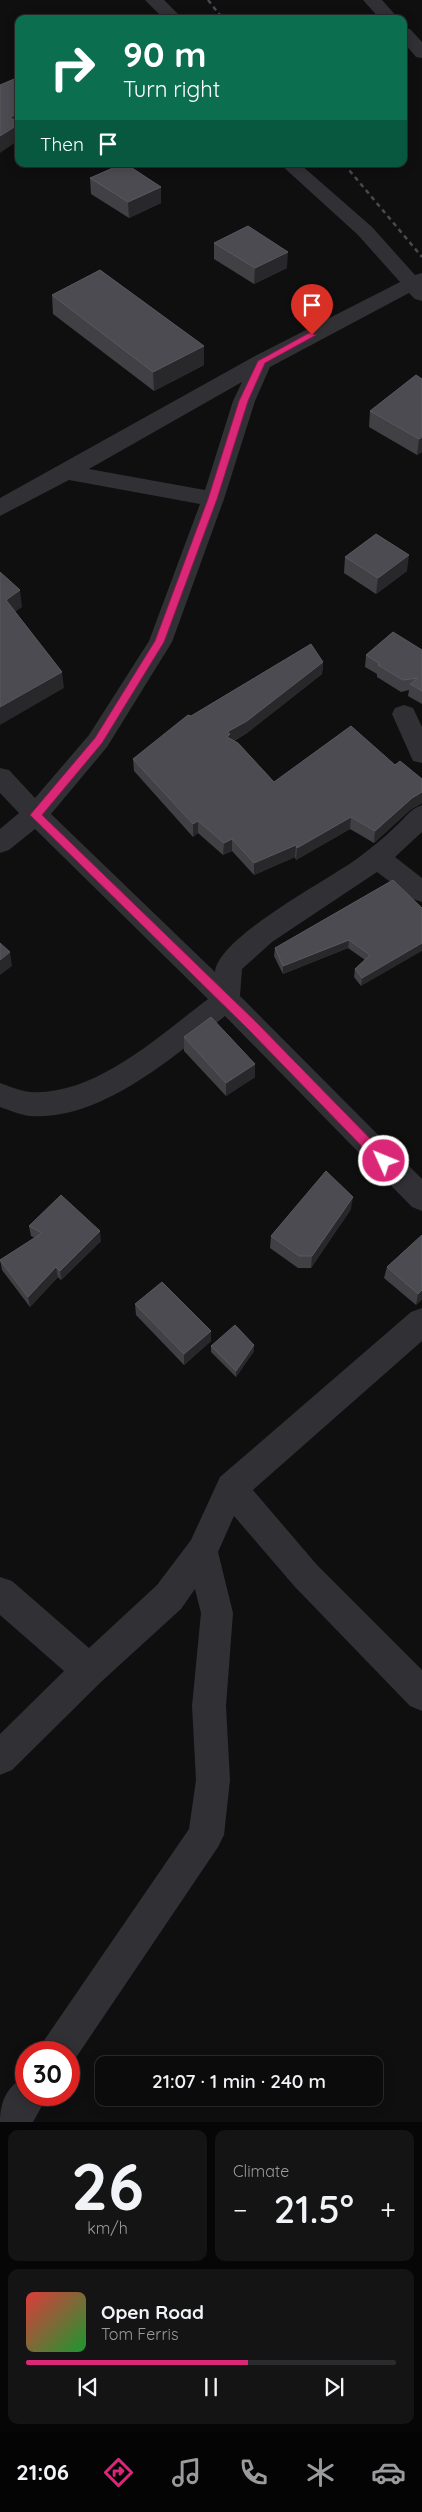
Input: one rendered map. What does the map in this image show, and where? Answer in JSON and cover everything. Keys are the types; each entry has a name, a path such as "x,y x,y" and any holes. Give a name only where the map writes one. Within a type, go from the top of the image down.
{"street":[{"path":"154,0 170,15"},
{"path":"372,0 386,15"},
{"path":"407,36 422,53"},
{"path":"0,508 68,472 262,361 419,286 365,231 292,167"},
{"path":"0,843 36,815 98,741 160,642 213,499 244,401 262,361"},
{"path":"68,472 213,499"},
{"path":"404,714 422,754"},
{"path":"0,777 36,815 226,1000 358,1136 422,1198"},
{"path":"0,1095 37,1105 75,1098 123,1076 226,1000 229,965 262,935 378,858 409,830 422,815"},
{"path":"378,858 422,892"},
{"path":"0,1758 90,1670 169,1597 202,1551 231,1488 422,1322"},
{"path":"231,1488 306,1576 422,1694"},
{"path":"66,2041 206,1835 213,1780 209,1706 217,1613 202,1551"},
{"path":"0,1594 90,1670"},
{"path":"11,2122 22,2106"}],"building":[{"path":"15,79 15,115 10,117 15,121 15,127 0,136 0,85"},
{"path":"115,167 131,167 161,187 128,202 90,178"},
{"path":"248,226 288,252 255,268 214,243"},
{"path":"100,270 204,346 153,372 52,295"},
{"path":"416,375 422,379 422,437 419,439 370,411"},
{"path":"376,534 409,555 378,578 345,557"},
{"path":"0,572 20,590 6,600 62,672 0,707"},
{"path":"393,632 422,650 422,691 410,684 418,678 403,680 378,665 380,664 366,655"},
{"path":"311,644 323,662 247,721 227,732 230,734 227,737 238,743 274,782 351,726 395,765 400,761 422,779 422,792 412,798 375,831 351,817 297,848 296,845 254,863 232,839 224,843 198,821 193,824 133,759 188,715 191,716"},
{"path":"393,880 422,908 422,943 362,978 355,969 370,955 349,940 283,966 275,948"},
{"path":"0,943 10,952 0,960"},
{"path":"211,1017 255,1064 226,1083 184,1037"},
{"path":"326,1171 353,1197 312,1256 299,1256 271,1236"},
{"path":"61,1195 100,1231 60,1271 56,1267 28,1297 0,1260 42,1233 29,1226"},
{"path":"422,1235 422,1290 418,1294 387,1267"},
{"path":"162,1282 211,1331 184,1354 135,1304"},
{"path":"235,1325 254,1345 236,1371 211,1346"}],"railway":[{"path":"208,0 220,15"},
{"path":"347,167 422,257"}],"route":[{"path":"312,335 262,361 244,401 213,499 160,642 98,741 36,815 251,1024 384,1161"}]}
